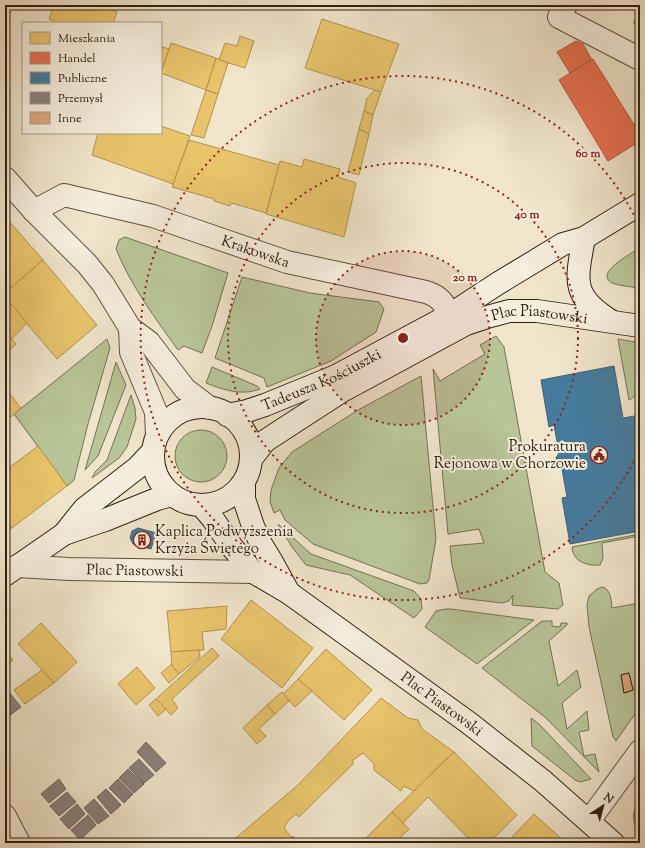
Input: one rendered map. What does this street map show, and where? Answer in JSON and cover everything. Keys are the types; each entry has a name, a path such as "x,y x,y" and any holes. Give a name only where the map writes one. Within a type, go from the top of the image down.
{"street":[{"path":"566,5 559,17 640,59"},
{"path":"5,178 34,211 87,264 116,304 130,328 149,342 185,389 218,411 233,418 242,427 248,438 251,451 250,468 244,482 233,495 219,503 202,506 186,503 172,495 160,483 154,468 156,412 131,352 130,328"},
{"name":"Krakowska","path":"34,211 64,195 153,216 287,262 434,294 447,310 448,316"},
{"name":"Tadeusza Kościuszki","path":"218,411 247,411 336,376 448,316 563,244 584,238 640,204"},
{"path":"584,238 578,272 582,294 588,303 599,313 613,322"},
{"name":"Plac Piastowski","path":"443,338 466,324 509,311 537,312 640,326"},
{"path":"443,338 448,325 448,316"},
{"name":"Tadeusza Kościuszki","path":"250,459 265,441 342,391 443,338"},
{"path":"64,534 84,509 137,468 155,443 164,425 174,416 196,408 218,411"},
{"name":"Plac Piastowski","path":"244,482 244,500 253,526 261,544 289,593"},
{"path":"11,571 64,534 105,520 157,499 172,495"},
{"name":"Plac Piastowski","path":"202,506 213,519 232,547 253,572 289,593 469,723 543,781 613,843"},
{"name":"Plac Piastowski","path":"11,571 69,569 253,572"},
{"path":"589,821 640,751"},
{"path":"5,816 19,843"}],"green space":[{"path":"125,237 228,273 202,353 184,346 178,350 144,301 122,263 116,249 119,240"},
{"path":"640,248 640,269 637,288 612,283 608,279 608,274 611,269 623,258"},
{"path":"242,277 310,293 379,302 384,309 376,332 331,361 267,387 264,378 215,358"},
{"path":"496,336 504,347 545,572 559,583 563,605 558,609 512,605 513,595 509,601 502,603 460,598 452,565 450,546 484,543 479,529 448,534 433,369 440,381 485,354 480,345"},
{"path":"107,339 110,348 88,424 74,480 67,486 14,414"},
{"path":"618,339 640,343 639,383 634,397 629,400"},
{"path":"116,362 126,385 98,456 85,470"},
{"path":"212,367 257,386 260,389 239,392 226,390 206,383"},
{"path":"421,376 436,539 429,580 427,583 420,584 313,544 285,520 280,510 274,513 270,502 271,490 279,468 292,452 358,410"},
{"path":"131,395 135,408 136,419 127,447 119,458 92,478 95,472 107,460"},
{"path":"201,430 211,432 219,438 225,446 227,456 225,466 219,474 211,480 201,482 191,480 183,474 177,466 175,456 177,446 183,438 191,432"},
{"path":"278,524 311,554 414,591 421,599 422,609 414,618 350,575 306,565 292,547"},
{"path":"640,534 640,536 602,543 603,558 600,565 586,564 578,560 573,552 572,547"},
{"path":"602,587 609,592 612,608 640,603 640,707 616,741 613,737 589,627 587,605 589,596 597,589","holes":["629,673 633,690 624,693 621,675"]},
{"path":"445,609 534,620 477,664 425,627 436,611"},
{"path":"542,621 552,621 552,626 560,627 561,623 567,623 567,625 549,641 558,686 577,670 581,687 562,703 567,729 587,711 589,730 579,732 584,756 595,754 599,772 546,718 482,668"},
{"path":"531,718 540,725 591,779 580,782 575,780 532,746"},
{"path":"640,799 640,833 635,826 634,812"}],"building: Mieszkania":[{"path":"54,5 99,5 117,12 113,22 56,22 49,19"},
{"path":"640,12 640,27 633,23"},
{"path":"322,19 399,44 381,92 305,68"},
{"path":"240,36 254,41 245,68 219,60 225,43 237,46"},
{"path":"171,43 216,58 206,90 162,73"},
{"path":"162,46 169,49 162,69"},
{"path":"216,58 228,63 218,94 206,90"},
{"path":"206,90 218,94 204,138 191,135"},
{"path":"375,90 381,92 373,115 364,111 367,98"},
{"path":"364,111 373,115 369,134 359,129"},
{"path":"162,126 190,136 173,184 92,155 98,134 162,134"},
{"path":"359,129 369,134 359,175 348,172"},
{"path":"189,140 279,165 266,213 231,203 230,206 214,201 214,199 172,187"},
{"path":"304,159 340,169 338,177 356,183 344,237 266,214 280,161 302,167"},
{"path":"8,220 43,260 5,293 5,222"},
{"path":"43,260 97,325 57,359 5,298 5,293"},
{"path":"640,269 640,289 636,289"},
{"path":"6,298 27,323 12,339 5,332"},
{"path":"5,332 16,344 5,355"},
{"path":"5,388 21,408 5,422"},
{"path":"38,446 67,486 12,528 5,519 5,471"},
{"path":"5,519 12,528 5,534"},
{"path":"251,600 313,648 282,688 221,639"},
{"path":"227,606 226,629 202,632 204,650 171,652 167,611"},
{"path":"41,623 77,662 54,683 18,644"},
{"path":"212,648 219,656 172,699 178,708 171,715 156,699"},
{"path":"326,649 372,690 344,720 298,679"},
{"path":"5,650 13,660 5,667"},
{"path":"199,650 200,657 179,674 172,666 171,652"},
{"path":"172,664 179,674 169,683 161,673"},
{"path":"137,667 155,688 136,705 118,684"},
{"path":"42,670 54,683 25,704 14,690"},
{"path":"298,679 312,691 295,707 283,694"},
{"path":"282,692 289,701 275,714 267,705"},
{"path":"381,698 408,718 418,720 422,729 454,752 414,791 403,786 401,791 374,770 374,764 363,753 353,760 353,764 299,817 296,814 288,821 284,828 292,838 293,836 299,843 230,843 299,784"},
{"path":"156,699 166,709 158,716 149,705"},
{"path":"267,705 275,714 259,729 266,736 257,744 243,728"},
{"path":"454,752 517,815 489,843 473,843 428,797 403,823 392,812"},
{"path":"392,812 409,829 395,843 361,843"},
{"path":"534,814 564,841 566,843 506,843"}],"building: Handel":[{"path":"576,41 583,44 592,60 570,73 557,52"},
{"path":"593,59 640,134 640,141 608,161 559,80"}],"building: Publiczne":[{"name":"Prokuratura Rejonowa w Chorzowie","path":"614,366 623,418 635,416 640,441 640,477 634,478 640,511 640,531 570,544 562,498 567,497 562,469 558,465 556,458 559,453 554,425 549,427 541,380"},
{"name":"Kaplica Podwyższenia Krzyża Świętego","path":"138,528 156,533 151,549 133,544 130,538 132,531"}],"building: Przemysł":[{"path":"8,691 21,707 5,719 5,694"},
{"path":"146,742 166,763 156,772 137,752"},
{"path":"139,759 154,775 144,783 129,768"},
{"path":"128,769 144,784 134,793 119,778"},
{"path":"59,779 66,789 49,803 41,794"},
{"path":"118,779 133,794 124,803 109,788"},
{"path":"106,789 121,805 111,814 97,797"},
{"path":"67,792 76,802 59,816 50,806"},
{"path":"94,799 109,816 98,824 84,808"},
{"path":"77,804 85,814 69,829 60,819"},
{"path":"88,815 96,825 80,840 71,830"}],"building: Inne":[{"path":"138,534 141,537 138,540 135,537"},
{"path":"629,673 633,690 624,693 621,675"}],"place":[{"name":"Prokuratura Rejonowa w Chorzowie","path":"599,455"},
{"name":"Kaplica Podwyższenia Krzyża Świętego","path":"142,540"}]}
